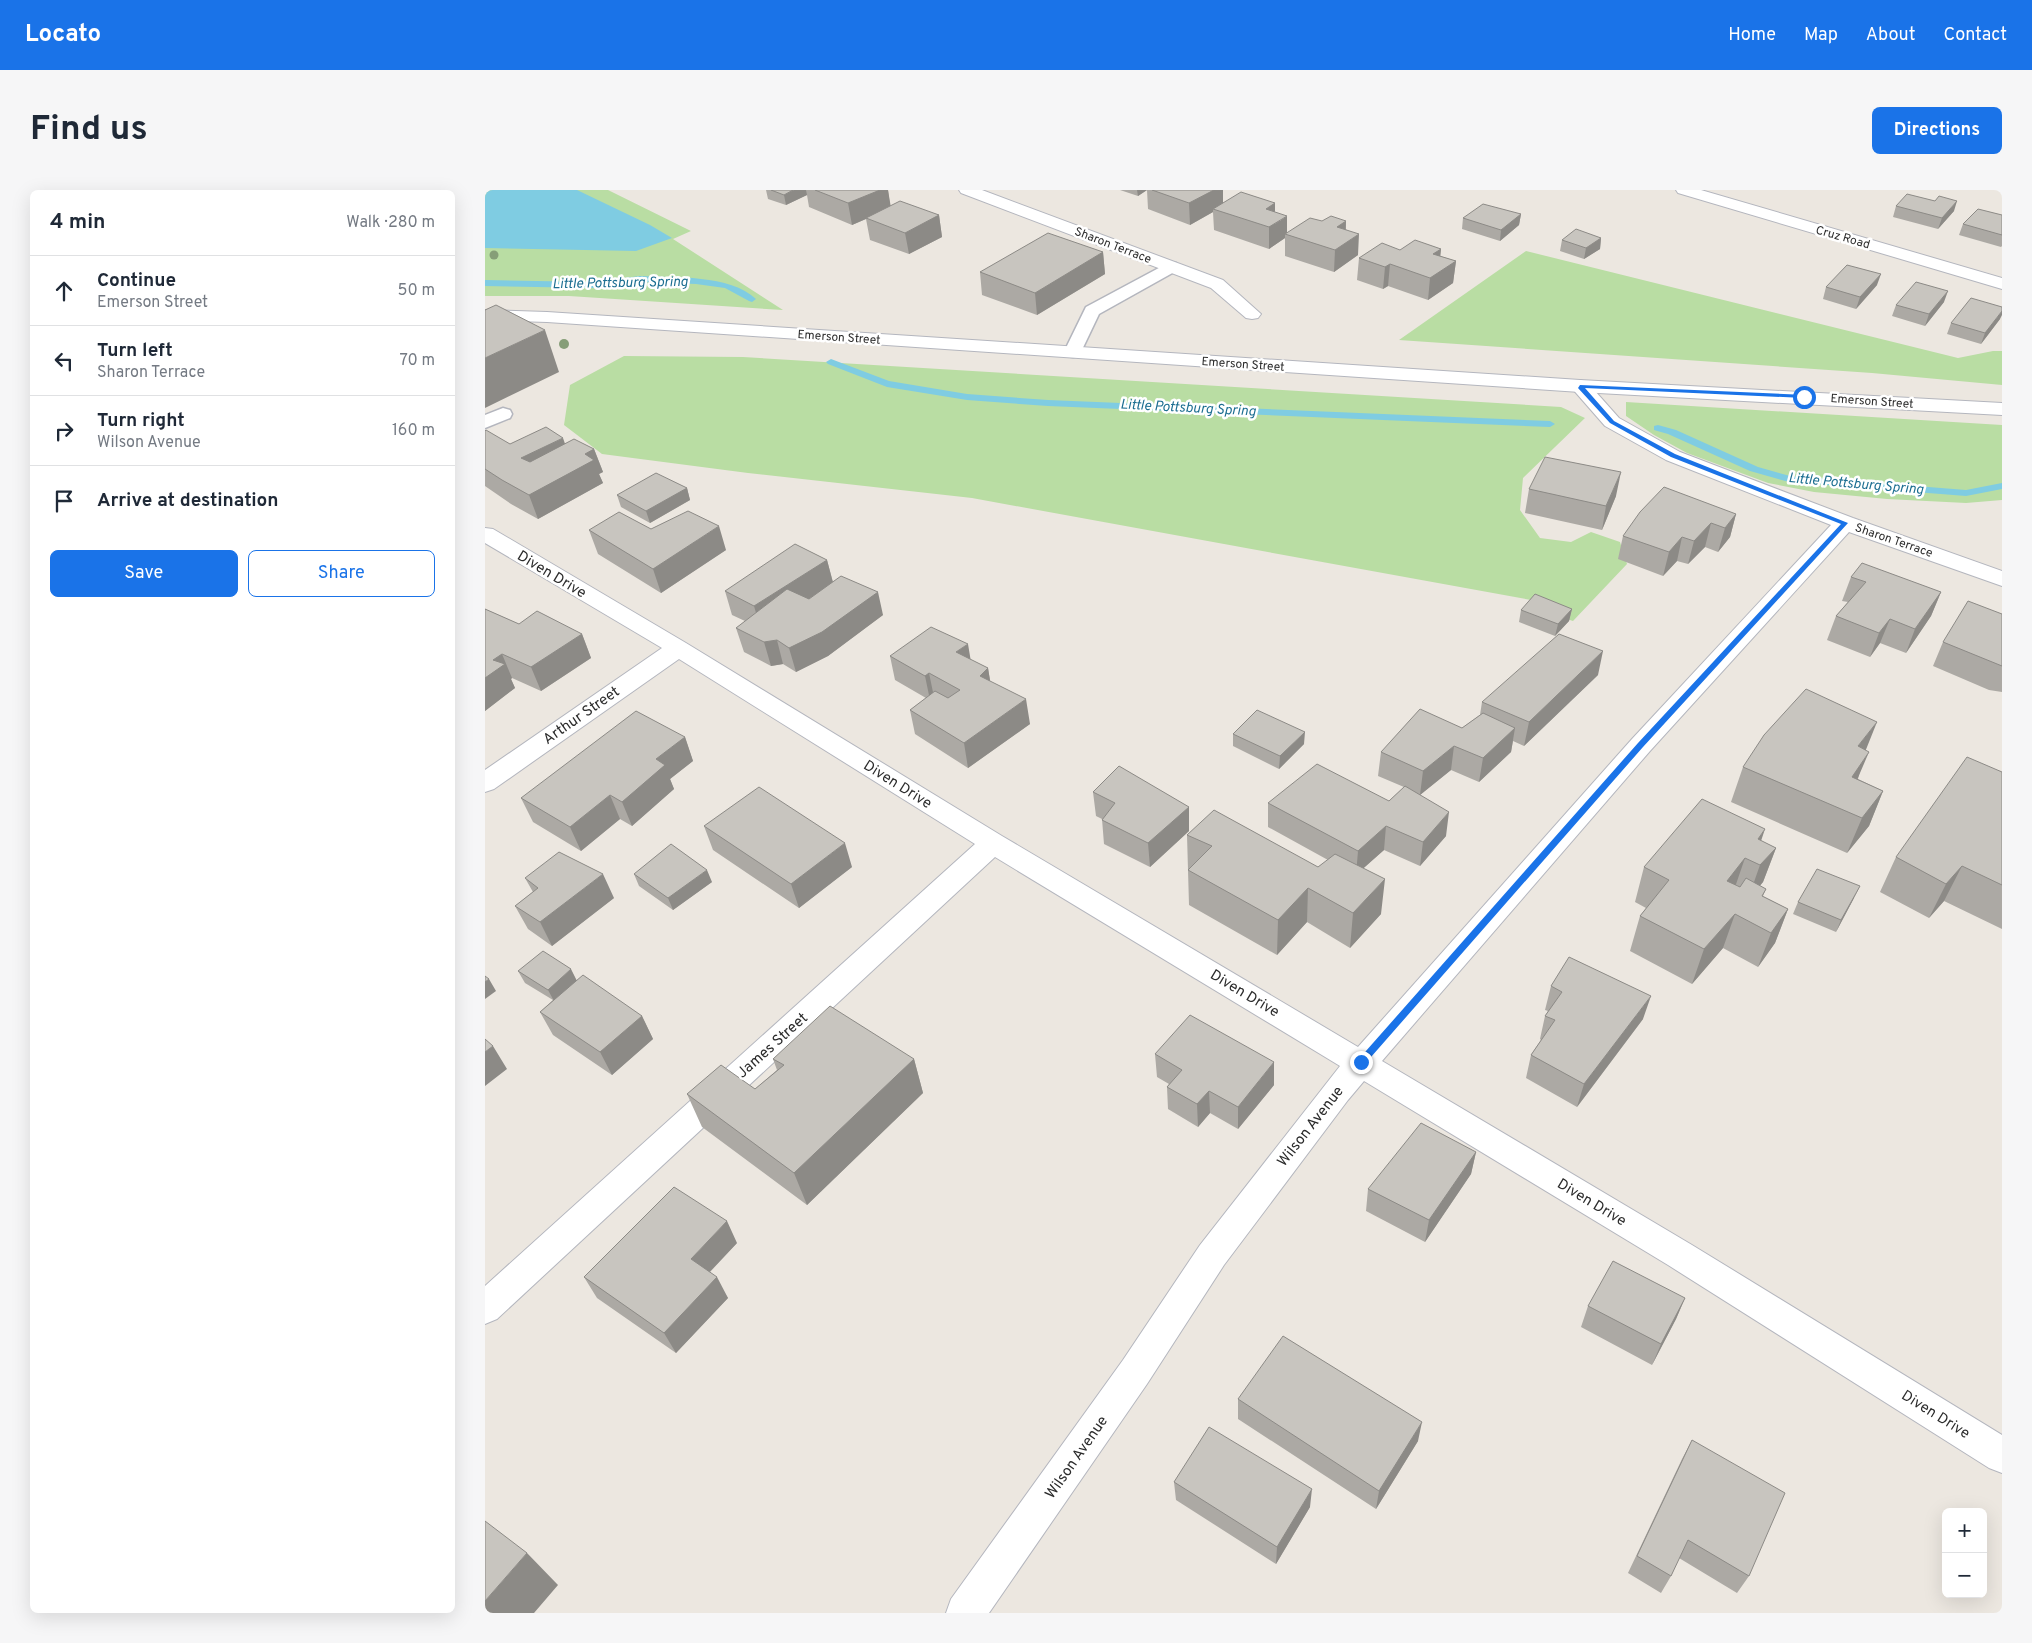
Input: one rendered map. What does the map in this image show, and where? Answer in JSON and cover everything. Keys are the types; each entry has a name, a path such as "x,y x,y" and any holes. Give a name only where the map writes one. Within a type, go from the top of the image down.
{"street":[{"name":"Sharon Terrace","path":"967,190 1217,284 1252,314"},
{"name":"Cruz Road","path":"1684,190 2002,284"},
{"name":"Emerson Street","path":"485,315 547,317 1580,386 2002,409"},
{"name":"Sharon Terrace","path":"1580,386 1612,422 1673,456 1845,523 2002,579"},
{"name":"Wilson Avenue","path":"965,1613 1017,1542 1135,1372 1212,1255 1301,1137 1361,1062 1641,745 1845,523"},
{"name":"Diven Drive","path":"485,534 677,648 993,843 1361,1062 2002,1455"},
{"name":"Arthur Street","path":"485,783 677,648"},
{"name":"James Street","path":"485,1308 993,843"}],"lane":[{"path":"1073,352 1092,311 1170,267"},
{"path":"485,422 503,414"}],"green space":[{"path":"485,190 608,190 691,231 673,239 783,310 569,296 485,296"},
{"path":"1526,251 1958,358 2002,351 2002,385 1872,373 1399,340"},
{"path":"624,356 743,357 1561,407 1585,418 1523,478 1520,510 1540,538 1571,542 1591,532 1620,542 1627,564 1573,621 1554,615 1531,600 972,498 748,473 602,454 564,425 570,385"},
{"path":"1626,402 2002,425 2002,500 1966,503 1887,499 1814,492 1768,483 1687,453 1654,435 1626,416"}],"water":[{"path":"485,190 577,190 650,225 672,238 636,251 485,248"}],"building":[{"path":"771,190 793,190 784,195"},
{"path":"815,190 880,190 848,203"},
{"path":"1152,190 1214,190 1189,203"},
{"path":"1241,192 1275,203 1266,209 1287,216 1269,227 1213,209"},
{"path":"1907,194 1935,201 1939,196 1957,201 1942,218 1896,206"},
{"path":"900,201 939,215 905,233 866,218"},
{"path":"1483,204 1521,214 1501,230 1463,218"},
{"path":"1978,209 2002,215 2002,235 1963,224"},
{"path":"1331,216 1346,221 1337,227 1359,234 1335,250 1285,234 1310,218 1322,221"},
{"path":"1576,229 1601,238 1586,248 1562,240"},
{"path":"1048,233 1103,252 1035,293 980,272"},
{"path":"1415,240 1441,249 1433,254 1456,261 1430,278 1390,264 1385,267 1359,258 1382,243 1400,250"},
{"path":"1847,265 1881,274 1860,297 1826,287"},
{"path":"1916,282 1948,291 1929,314 1896,305"},
{"path":"1971,298 2002,307 2002,311 1985,333 1951,323"},
{"path":"496,305 545,330 485,358 485,310"},
{"path":"546,427 563,438 521,458 530,462 574,439 594,449 585,454 594,460 529,495 485,469 486,430 510,444"},
{"path":"1545,457 1621,472 1606,506 1529,489"},
{"path":"656,473 687,488 646,511 617,495"},
{"path":"1664,487 1736,514 1725,528 1711,523 1694,541 1682,537 1669,552 1623,536 1640,512"},
{"path":"688,511 719,526 653,569 589,530 619,512 651,529"},
{"path":"795,544 827,560 754,606 725,591"},
{"path":"1862,563 1941,592 1915,629 1890,619 1879,633 1836,616 1866,582 1851,577"},
{"path":"841,576 878,592 822,632 789,648 777,640 764,642 736,628 787,589 809,599"},
{"path":"1535,594 1572,609 1558,624 1521,610"},
{"path":"1968,601 2002,614 2002,666 1943,642"},
{"path":"485,609 519,624 537,611 582,634 531,667 502,654 493,660 505,664 485,678"},
{"path":"931,627 968,644 956,652 988,668 980,676 1026,699 964,743 910,710 935,691 948,698 960,690 929,673 925,676 890,656"},
{"path":"1559,634 1603,651 1529,722 1482,702"},
{"path":"1806,689 1877,722 1858,746 1869,752 1852,777 1883,791 1862,818 1743,767 1764,735"},
{"path":"1420,709 1462,728 1483,713 1515,728 1483,758 1454,746 1423,771 1381,752"},
{"path":"1257,710 1305,732 1280,756 1233,734"},
{"path":"636,711 685,737 656,759 665,765 622,802 610,795 570,827 521,798"},
{"path":"1967,757 2002,772 2002,885 1962,866 1946,884 1896,857"},
{"path":"1317,764 1389,801 1405,786 1449,812 1423,842 1386,826 1358,851 1268,803"},
{"path":"1119,766 1189,807 1148,843 1102,820 1115,803 1093,792"},
{"path":"759,787 845,843 791,884 704,826"},
{"path":"1702,799 1765,829 1758,839 1776,848 1760,865 1745,858 1727,881 1740,887 1746,878 1766,889 1762,896 1788,909 1771,933 1735,914 1704,949 1640,916 1669,880 1644,867"},
{"path":"1214,810 1318,867 1335,854 1385,879 1353,913 1308,888 1278,920 1188,870 1212,846 1187,835"},
{"path":"671,844 707,870 668,898 634,874"},
{"path":"559,852 603,874 540,922 515,906 538,888 525,878"},
{"path":"1817,869 1860,886 1841,920 1798,902"},
{"path":"543,951 571,969 548,990 518,971"},
{"path":"1569,957 1651,996 1584,1084 1531,1055 1555,1020 1545,1016 1562,992 1551,986"},
{"path":"583,975 642,1016 600,1052 540,1012"},
{"path":"830,1006 914,1059 794,1173 687,1094 721,1065 755,1089 784,1065 773,1059"},
{"path":"1190,1015 1274,1062 1238,1107 1209,1091 1197,1104 1167,1087 1182,1070 1155,1054"},
{"path":"485,1039 493,1046 485,1052"},
{"path":"1421,1123 1476,1152 1429,1220 1368,1189"},
{"path":"674,1187 727,1221 691,1259 717,1277 664,1333 584,1277"},
{"path":"1613,1261 1685,1298 1661,1344 1588,1306"},
{"path":"1283,1336 1422,1422 1379,1491 1238,1399"},
{"path":"1209,1427 1312,1489 1277,1547 1174,1482"},
{"path":"1692,1440 1785,1493 1749,1576 1688,1540 1671,1576 1637,1556"},
{"path":"485,1521 527,1553 485,1601"}],"waterway":[{"name":"Little Pottsburg Spring","path":"485,283 593,285 640,279 696,281 727,286 752,299"},
{"name":"Little Pottsburg Spring","path":"831,362 887,384 967,397 1048,403 1550,424"},
{"name":"Little Pottsburg Spring","path":"1658,428 1672,432 1754,469 1789,479 1966,493 2002,486"}],"route":[{"path":"1361,1062 1641,745 1845,523 1673,456 1612,422 1580,386 1804,397"}]}
